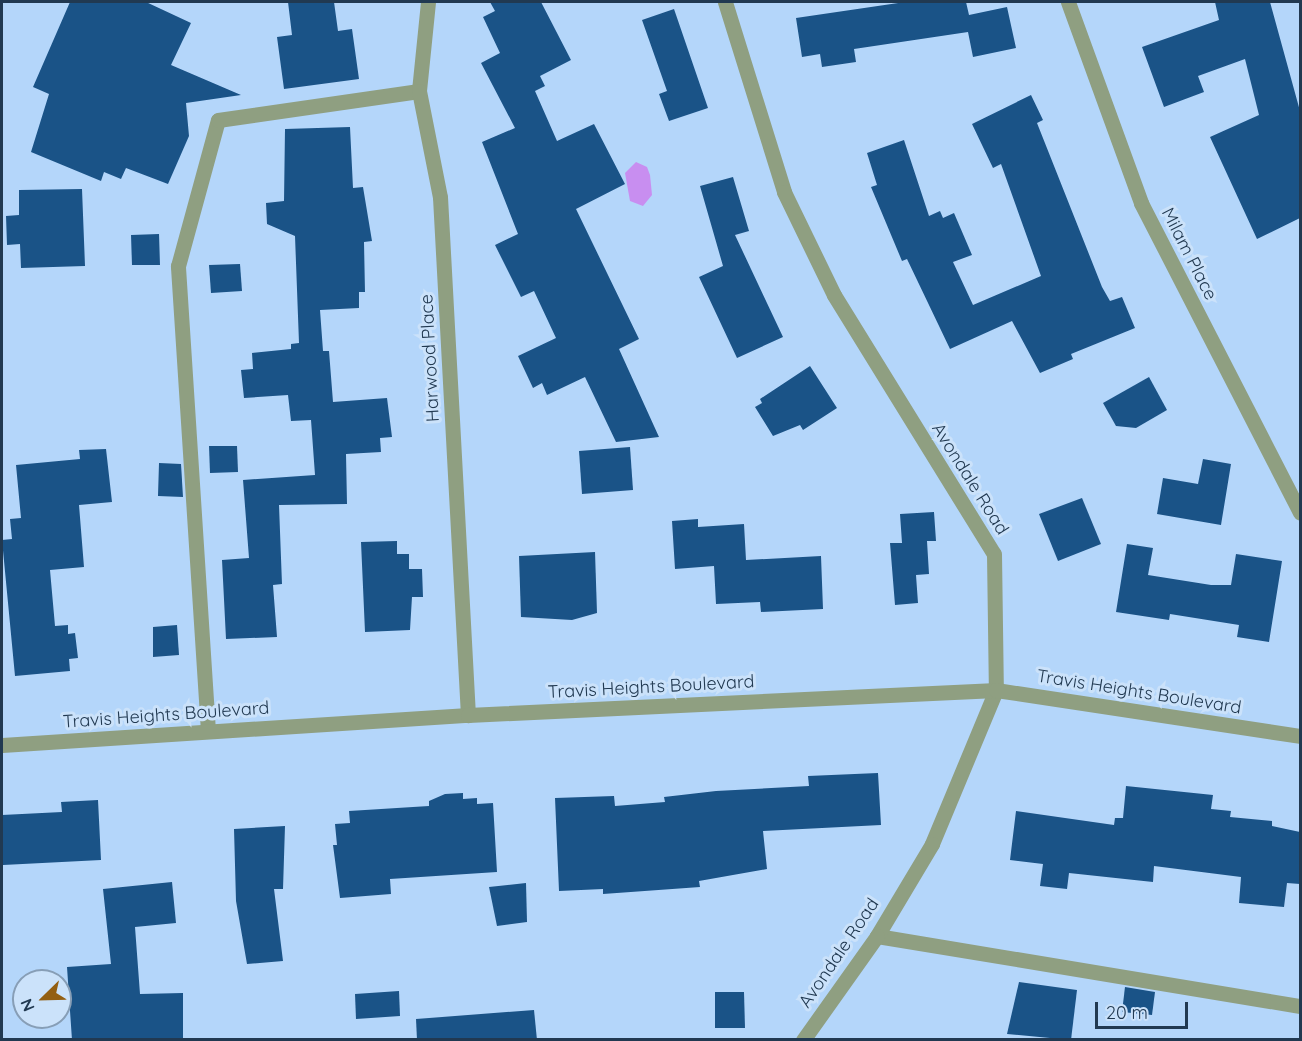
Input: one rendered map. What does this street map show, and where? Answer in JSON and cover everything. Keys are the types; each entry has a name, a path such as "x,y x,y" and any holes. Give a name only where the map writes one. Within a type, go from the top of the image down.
{"street":[{"name":"Harwood Place","path":"428,2 419,91 440,197 468,715"},
{"name":"Avondale Road","path":"725,2 784,192 834,295 994,554 996,690 932,844 877,936 802,1040"},
{"name":"Milam Place","path":"1068,2 1141,203 1300,513"},
{"path":"208,731 178,266 218,120 419,91"},
{"name":"Travis Heights Boulevard","path":"2,745 468,715 996,690 1300,736"},
{"path":"877,936 1300,1006"}],"shaded area":[{"path":"636,162 647,167 650,175 652,195 643,206 630,201 625,173"}],"building":[{"path":"70,2 146,2 191,23 171,65 241,95 186,103 189,136 168,184 126,168 121,179 104,172 101,181 31,152 49,94 33,87"},
{"path":"288,2 334,2 338,31 352,29 359,79 284,89 277,37 292,35"},
{"path":"490,2 541,2 571,60 540,76 545,86 535,91 557,141 594,124 625,184 576,209 639,339 619,349 659,437 616,442 585,377 547,395 542,383 533,388 518,356 556,338 534,291 521,297 495,245 518,234 482,142 515,128 481,63 500,53 483,17 495,11"},
{"path":"905,2 966,2 969,15 1007,7 1016,48 973,57 968,32 854,49 856,62 822,67 820,54 802,57 796,18"},
{"path":"1215,2 1270,2 1300,111 1300,218 1257,239 1210,137 1259,115 1245,59 1198,76 1204,92 1164,107 1142,47 1219,20"},
{"path":"674,9 708,108 669,121 659,94 667,91 642,20"},
{"path":"1031,95 1043,120 1037,123 1102,287 1110,301 1122,297 1135,328 1071,354 1073,359 1040,373 1012,321 950,349 907,259 902,261 871,187 877,185 867,153 904,140 929,216 940,211 943,218 954,213 972,255 953,262 973,305 1041,276 1001,164 993,168 972,124"},
{"path":"350,127 353,188 363,187 372,241 364,242 365,292 359,292 359,308 320,310 323,351 329,351 333,402 387,398 392,437 380,438 381,452 346,454 347,504 279,505 282,584 273,585 277,637 226,639 222,560 249,558 243,480 315,475 311,420 291,421 288,395 244,398 241,370 253,369 252,353 291,349 291,344 299,343 295,236 267,224 266,203 284,201 285,129"},
{"path":"733,177 749,231 735,235 783,337 737,358 699,277 723,266 700,186"},
{"path":"82,189 85,266 21,268 20,244 7,245 6,216 19,215 19,190"},
{"path":"159,234 160,265 132,265 131,235"},
{"path":"240,264 242,291 211,293 209,265"},
{"path":"810,366 837,408 803,430 800,425 773,436 755,407 762,403 760,399"},
{"path":"1149,377 1167,410 1136,428 1116,426 1103,403"},
{"path":"209,446 237,446 238,472 210,473"},
{"path":"630,447 633,490 582,494 579,451"},
{"path":"106,449 112,502 79,505 84,567 50,570 55,626 68,625 68,634 75,633 78,658 69,659 70,671 15,676 2,540 12,539 10,519 21,518 16,465 80,459 79,450"},
{"path":"1203,459 1231,464 1221,525 1157,514 1163,478 1198,484"},
{"path":"159,463 181,464 183,497 158,496"},
{"path":"1082,498 1101,544 1058,561 1039,514"},
{"path":"934,512 936,541 927,541 929,574 916,575 918,603 895,605 890,543 902,543 900,514"},
{"path":"698,519 698,527 744,524 746,560 821,556 823,609 761,612 760,602 716,604 714,566 675,569 672,521"},
{"path":"397,541 397,554 409,554 409,569 422,569 423,597 412,597 410,630 365,632 361,542"},
{"path":"1127,544 1153,548 1148,575 1211,585 1231,585 1236,554 1282,561 1269,642 1237,637 1239,625 1170,614 1169,620 1116,612"},
{"path":"595,552 597,613 572,620 521,617 519,556"},
{"path":"177,625 179,655 153,657 153,627"},
{"path":"878,773 881,825 763,831 767,869 699,881 700,887 603,894 603,889 559,891 555,798 614,796 615,806 665,802 664,797 716,791 809,786 808,776"},
{"path":"1126,786 1213,795 1211,809 1231,811 1230,817 1272,821 1272,826 1300,832 1300,884 1287,883 1284,907 1239,903 1241,877 1154,866 1153,882 1069,873 1067,889 1040,886 1043,864 1010,860 1016,811 1114,825 1115,818 1123,818"},
{"path":"463,793 463,799 477,798 477,804 493,803 497,872 390,879 391,894 340,898 333,845 337,845 335,824 350,823 349,811 429,806 429,801 445,794"},
{"path":"98,800 101,860 3,865 2,815 62,812 61,802"},
{"path":"285,826 283,889 274,889 283,961 247,964 236,901 234,829"},
{"path":"172,882 176,923 135,927 140,994 183,993 183,1040 72,1040 72,969 67,969 67,967 111,964 103,889"},
{"path":"526,883 527,922 497,926 489,887"},
{"path":"1019,982 1077,990 1071,1040 1007,1034"},
{"path":"1125,987 1155,992 1152,1015 1122,1012"},
{"path":"399,991 400,1016 356,1019 355,994"},
{"path":"715,992 744,992 745,1028 715,1028"},
{"path":"534,1010 537,1040 417,1040 416,1019"}]}
